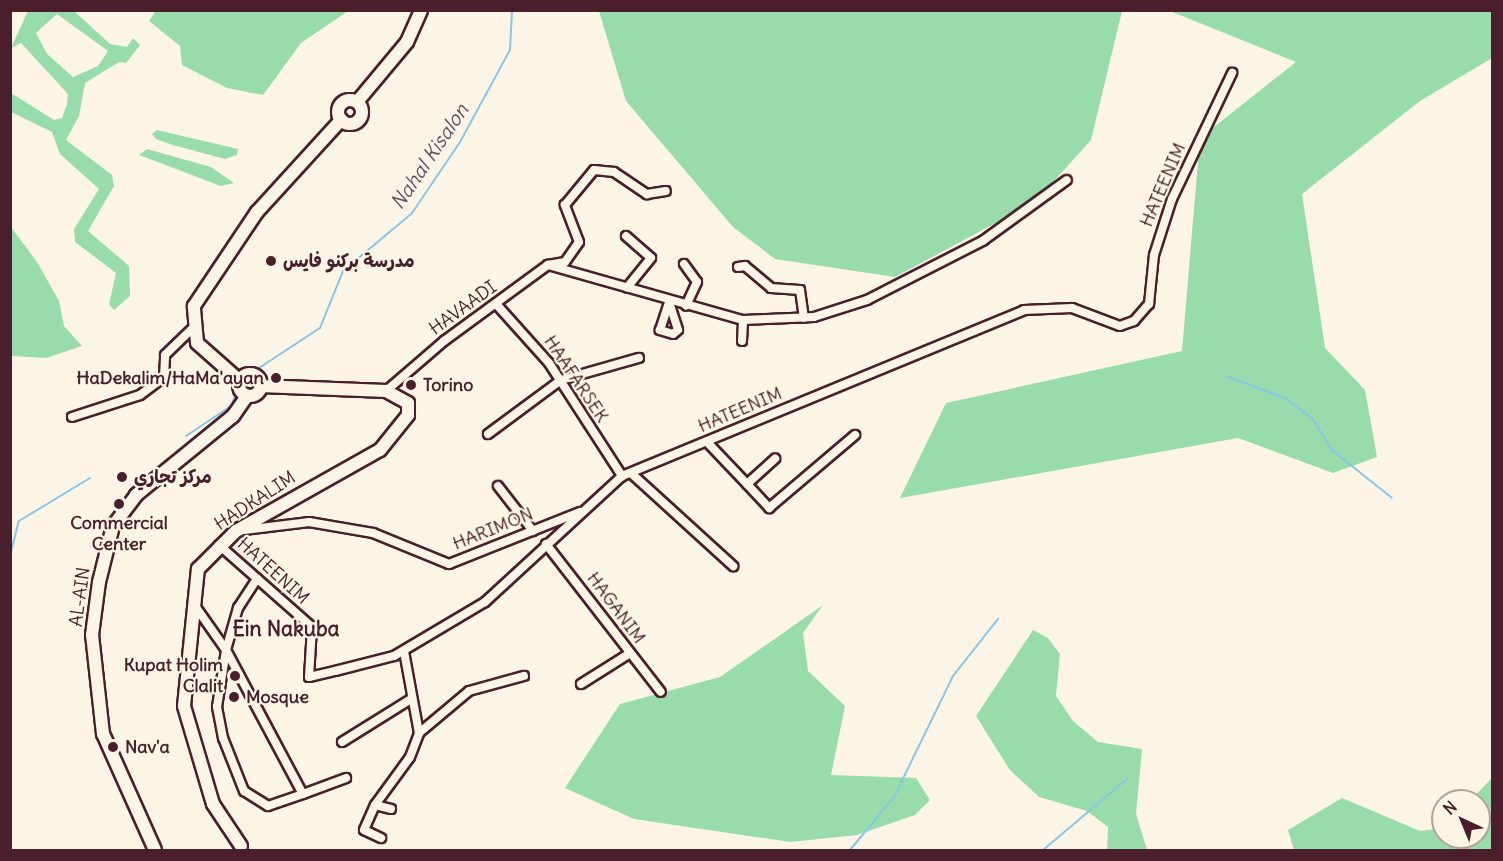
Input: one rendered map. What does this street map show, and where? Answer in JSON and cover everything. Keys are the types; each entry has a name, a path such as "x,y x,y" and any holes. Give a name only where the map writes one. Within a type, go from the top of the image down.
{"street":[{"path":"72,417 140,396 164,377 165,355 192,330 199,295 233,242 341,120 342,103 357,102 397,56 421,10"},
{"name":"HATEENIM","path":"219,545 312,627 309,677 405,651 485,602 622,476 632,474 1024,310 1072,308 1120,326 1142,316 1169,208 1232,73"},
{"path":"341,120 352,124 360,119 357,102"},
{"name":"HAVAADI","path":"386,391 444,341 548,265 565,262 579,242 565,205 594,170 614,172 647,194 666,191"},
{"path":"548,265 669,302 743,320 804,318 867,300 984,240 1067,180"},
{"path":"626,236 651,258 627,288"},
{"path":"684,264 697,282 686,306"},
{"path":"738,267 745,266 771,288 800,290 804,318"},
{"name":"HAAFARSEK","path":"496,305 561,380 622,476"},
{"path":"742,341 743,320"},
{"path":"192,330 203,351 240,381 247,396"},
{"path":"488,434 561,380 639,358"},
{"path":"240,381 252,375 260,386 386,391"},
{"name":"AL-AIN","path":"155,850 103,734 92,635 99,582 113,526 136,495 233,416 247,396 260,386"},
{"name":"HADKALIM","path":"241,846 213,804 184,706 191,600 198,569 219,545 236,531 380,450 408,415 408,403 386,391"},
{"path":"707,442 769,508 855,435"},
{"path":"747,484 775,459"},
{"path":"632,474 733,566"},
{"path":"498,486 533,531"},
{"name":"HARIMON","path":"236,531 309,522 373,533 449,564 587,509"},
{"name":"HAGANIM","path":"546,544 661,692"},
{"path":"257,579 238,608 226,650 217,707 223,738 244,791 268,806 346,778"},
{"path":"191,600 226,650 303,794"},
{"path":"405,651 411,699 419,733"},
{"path":"581,684 630,653"},
{"path":"381,838 364,830 375,806 410,757 419,733 469,691 524,676"},
{"path":"342,742 411,699"},
{"path":"375,806 391,809"}],"green space":[{"path":"156,10 348,11 301,43 263,95 227,88 182,65 180,46 149,21"},
{"path":"28,11 74,11 110,44 127,47 133,38 140,45 126,63 119,62 85,83 79,116 66,140 112,175 114,186 88,231 129,266 130,296 114,310 109,304 116,273 75,242 74,229 99,189 60,154 52,132 11,112 11,93 54,120 62,118 68,94 21,43 11,48","holes":["57,14 108,51 98,66 73,77 47,54 36,33"]},
{"path":"599,11 1122,11 1091,140 1035,202 895,277 775,259 733,227 626,101"},
{"path":"1170,11 1492,11 1492,58 1420,101 1302,194 1325,348 1365,390 1377,457 1333,473 1238,438 900,498 946,403 1182,351 1200,138 1296,62"},
{"path":"157,130 238,149 237,155 225,159 173,145 156,139 152,134"},
{"path":"147,149 211,167 234,183 221,186 139,155"},
{"path":"11,227 37,262 59,301 64,326 82,346 46,358 11,356"},
{"path":"823,605 803,633 808,671 845,706 831,775 916,778 930,800 915,815 857,835 790,842 634,819 565,788 620,704 720,677"},
{"path":"1033,630 1048,638 1060,654 1056,696 1073,721 1098,742 1142,749 1136,814 1147,850 1107,850 1108,827 1087,811 1039,797 1010,770 976,716"},
{"path":"1492,778 1492,850 1294,850 1288,830 1342,798 1420,831 1431,830 1431,849 1491,849 1491,789 1481,789"}],"waterway":[{"name":"Nahal Kisalon","path":"259,368 320,328 343,271 412,213 460,142 510,50 512,10"},
{"path":"1226,376 1285,398 1312,418 1333,451 1392,498"},
{"path":"186,436 231,406 238,389"},
{"path":"10,439 10,456"},
{"name":"Nahal Kisalon","path":"10,556 19,521 90,478"},
{"path":"850,850 894,797 953,676 998,619"},
{"path":"1043,850 1127,779"}],"place":[{"name":"مدرسة بركنو فايس","path":"271,261"},
{"name":"HaDekalim/HaMa'ayan","path":"276,378"},
{"name":"Torino","path":"411,385"},
{"name":"مركز تجاري","path":"122,477"},
{"name":"Commercial Center","path":"119,504"},
{"name":"Kupat Holim Clalit","path":"235,676"},
{"name":"Mosque","path":"234,697"},
{"name":"Nav'a","path":"113,747"}],"district":[{"name":"Ein Nakuba","path":"286,629"}]}
